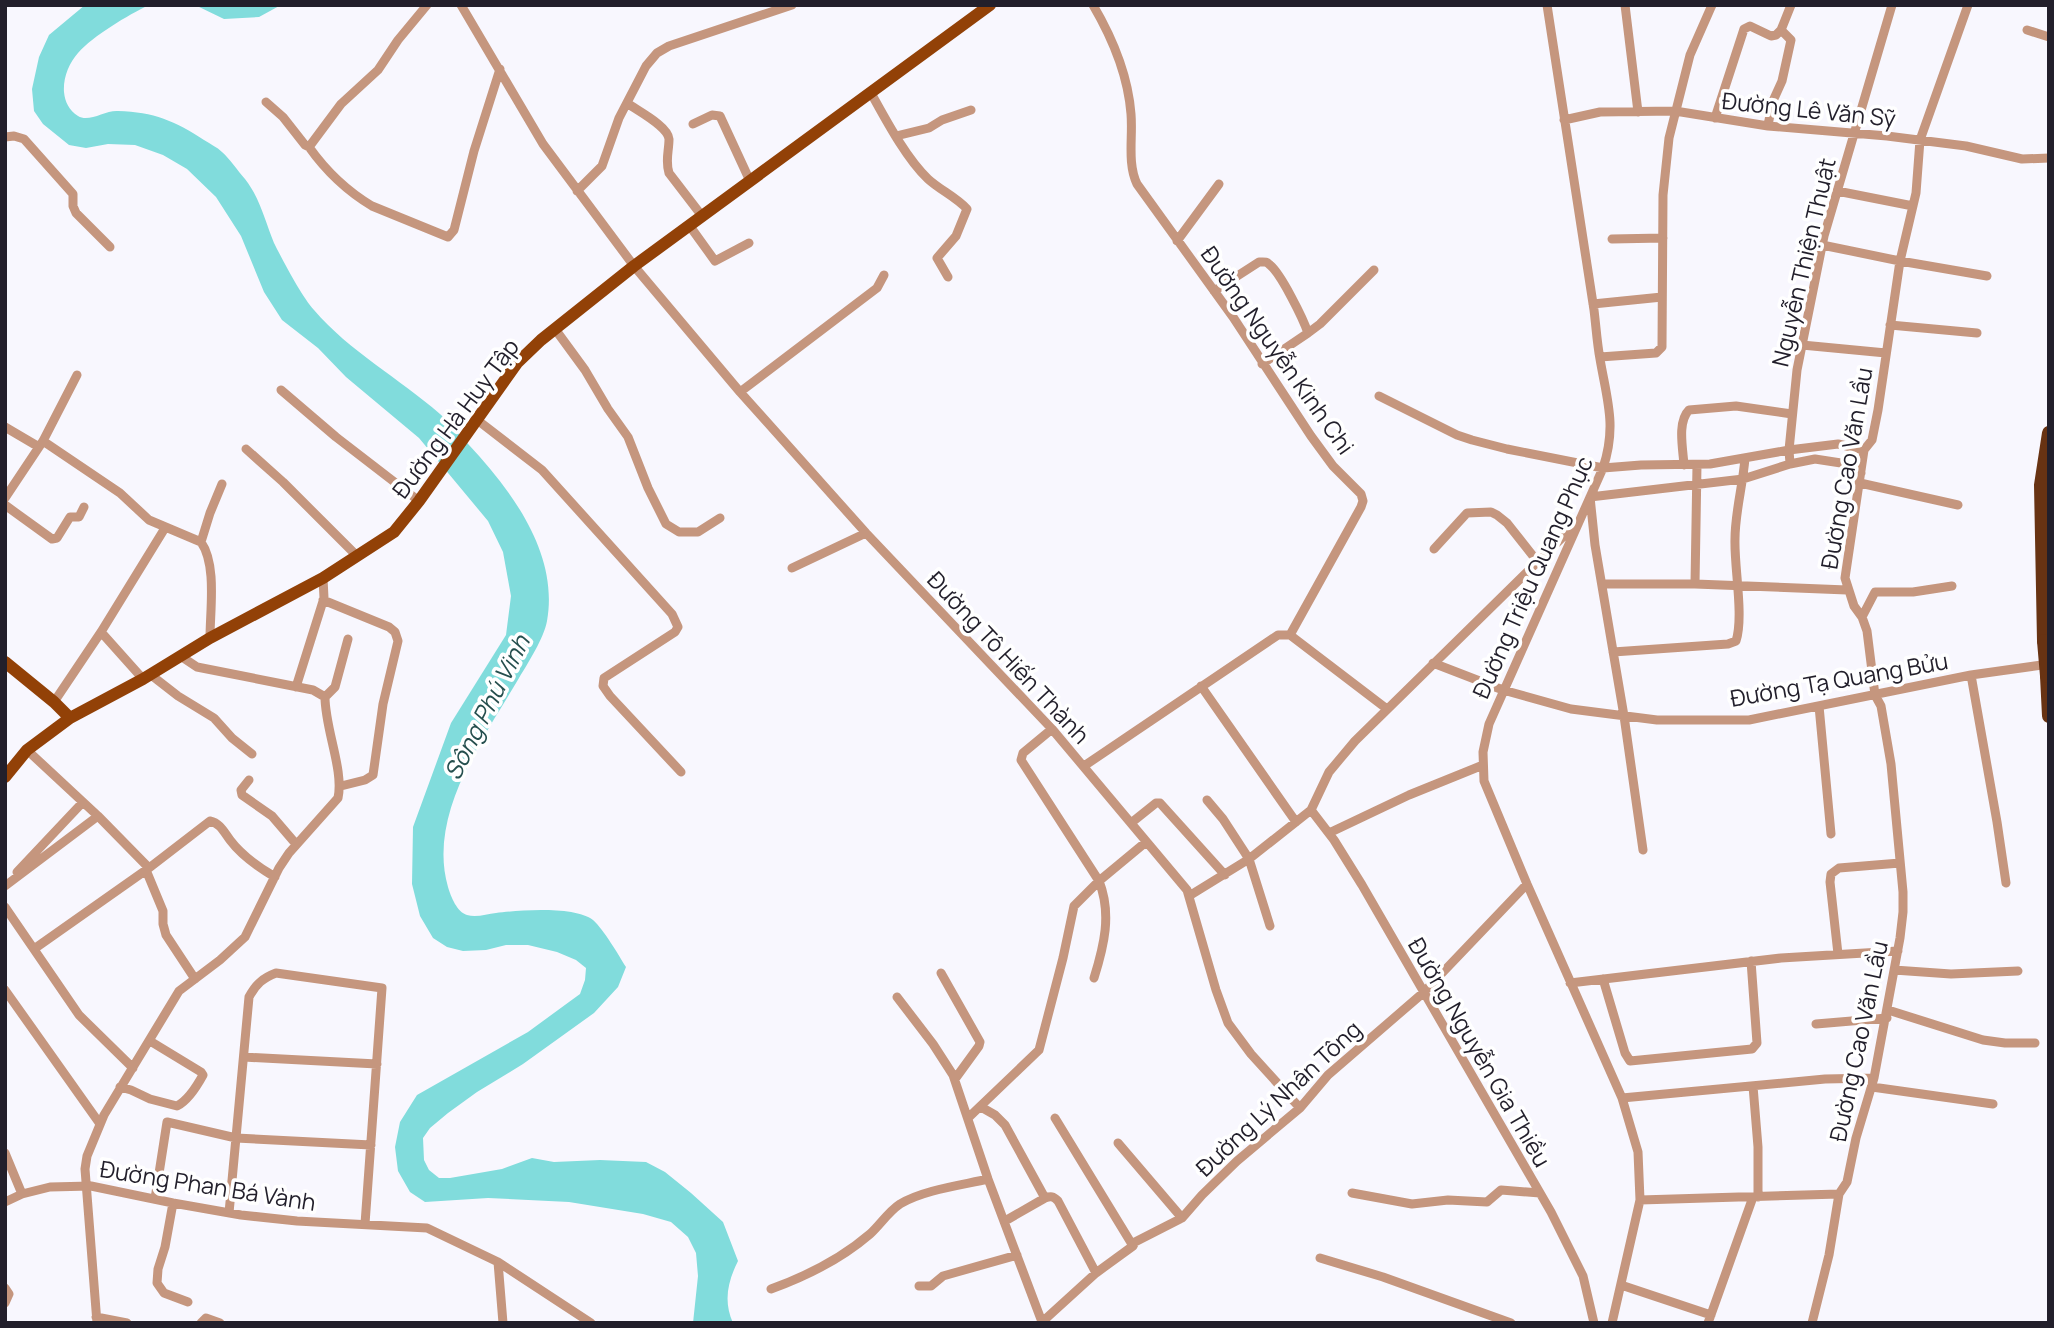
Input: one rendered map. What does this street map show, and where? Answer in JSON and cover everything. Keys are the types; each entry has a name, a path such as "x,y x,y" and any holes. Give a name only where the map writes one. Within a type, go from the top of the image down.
{"highway":[{"path":"2049,433 2041,485 2044,641 2049,716"}],"main road":[{"name":"Đường Hà Huy Tập","path":"5,777 27,750 70,718 323,578 394,532 517,363 555,329 689,225 990,5"},
{"path":"5,662 70,718"}],"street":[{"path":"309,147 341,104 378,70 427,5"},
{"name":"Đường Tô Hiến Thành","path":"461,5 543,144 634,266 866,533 1052,729 1187,890 1228,1023 1251,1054 1300,1108"},
{"path":"577,191 602,166 619,118 646,66 657,54 669,46 792,5"},
{"name":"Đường Nguyễn Kinh Chi","path":"1093,5 1119,58 1130,99 1133,177 1248,339 1311,436 1333,466 1361,494 1362,507 1290,635"},
{"name":"Đường Triệu Quang Phục","path":"1547,5 1611,419 1603,468 1489,724 1483,765 1484,781 1622,1098 1638,1152 1640,1200 1612,1323"},
{"path":"1625,5 1638,112"},
{"path":"1600,357 1656,352 1662,346 1663,195 1666,162 1675,111 1690,55 1712,5"},
{"path":"1714,118 1744,29 1750,26 1771,36 1776,35 1782,30 1791,5"},
{"name":"Nguyễn Thiện Thuật","path":"1790,464 1797,370 1822,245 1892,5"},
{"name":"Đường Cao Văn Lầu","path":"1812,1323 1829,1255 1839,1194 1847,1182 1856,1138 1873,1082 1903,912 1903,872 1891,764 1881,706 1875,695 1863,617 1854,606 1844,578 1864,450 1872,440 1900,261 1913,206 1920,140 1968,5"},
{"path":"1768,126 1791,40 1782,30"},
{"path":"2027,30 2049,37"},
{"path":"266,102 283,117 304,145 309,147 335,178 362,200 449,237 454,230 474,151 500,69"},
{"path":"870,93 925,176 967,209 957,236 937,258 948,277"},
{"path":"627,103 665,129 669,137 669,173 702,216"},
{"path":"896,136 929,128 942,120 971,110"},
{"name":"Đường Lê Văn Sỹ","path":"1564,120 1600,113 1675,111 1768,126 1966,146 2022,159 2049,159"},
{"path":"693,124 712,115 720,116 750,181"},
{"path":"5,137 24,139 74,194 73,206 76,213 110,247"},
{"path":"1177,241 1219,184"},
{"path":"1837,191 1913,206"},
{"path":"689,225 715,261 750,243"},
{"path":"1612,239 1663,238"},
{"path":"1822,245 1987,275"},
{"path":"1214,291 1255,263 1268,263 1287,290 1308,333"},
{"path":"1262,364 1320,324 1374,270"},
{"path":"740,391 877,288 884,275"},
{"path":"1593,304 1662,297"},
{"path":"1890,325 1977,333"},
{"path":"555,329 628,437 666,524 679,532 698,532 720,519"},
{"path":"1802,345 1886,353"},
{"path":"5,498 41,444 77,375"},
{"path":"281,390 336,437 419,501"},
{"path":"1379,396 1472,440 1603,468 1697,465 1838,444 1864,450"},
{"path":"1684,465 1683,421 1689,410 1736,405 1792,414"},
{"path":"475,419 542,470 672,614 678,627 675,632 604,678 603,686 681,772"},
{"path":"5,427 41,444 120,493 149,520 201,542 209,557 211,571 211,638"},
{"path":"246,449 283,481 357,556"},
{"path":"1613,652 1736,641 1739,622 1734,536 1745,458"},
{"path":"1643,850 1590,497 1744,479 1815,459 1841,463 1860,478 1958,505"},
{"path":"1695,584 1697,465"},
{"path":"201,542 222,484"},
{"path":"5,505 52,539 57,538 70,517 79,517 84,507"},
{"path":"1434,550 1467,513 1491,512 1507,523 1537,561"},
{"path":"1189,896 1249,859 1311,810 1329,772 1355,741 1578,522"},
{"path":"54,702 165,528"},
{"path":"792,568 866,533"},
{"path":"296,687 323,600 323,578"},
{"path":"1602,584 1737,585 1847,590"},
{"path":"1863,617 1875,592 1913,592 1952,586"},
{"path":"323,600 389,627 395,632 398,641 383,704 373,775 365,780 341,786"},
{"path":"101,632 147,677 214,718 232,738 252,754"},
{"path":"1084,766 1278,635 1290,635 1387,709"},
{"path":"127,1323 97,1320 85,1169 87,1156 120,1087 179,991 244,937 279,867 338,798 341,786 327,724 325,697 335,687 348,639"},
{"path":"182,657 197,667 313,690 325,697"},
{"name":"Đường Tạ Quang Bửu","path":"1433,663 1503,690 1572,709 1657,720 1749,720 1971,675 2048,670"},
{"path":"1971,675 2006,883"},
{"path":"1201,686 1296,822"},
{"path":"1819,706 1831,834"},
{"path":"1052,729 1023,753 1021,761 1099,880 1104,893 1105,936 1094,978"},
{"path":"27,750 98,816 148,869 163,911 166,934 195,979"},
{"path":"1329,833 1409,795 1483,765"},
{"path":"249,780 241,790 242,795 272,816 296,844"},
{"path":"1207,800 1249,859 1270,926"},
{"path":"5,885 83,802"},
{"path":"1131,823 1156,803 1160,803 1225,875"},
{"name":"Đường Nguyễn Gia Thiều","path":"1311,810 1329,833 1362,886 1551,1212 1583,1276 1594,1323"},
{"path":"5,885 98,816"},
{"path":"34,949 148,869 206,822 213,821 221,827 238,850 275,877"},
{"path":"968,1118 1039,1049 1063,958 1072,910 1099,880 1146,842"},
{"path":"1838,954 1830,881 1834,870 1900,863"},
{"name":"Đường Lý Nhân Tông","path":"1042,1323 1096,1273 1135,1242 1182,1219 1237,1161 1300,1108 1328,1075 1423,993 1527,884"},
{"path":"5,907 79,1015 133,1068"},
{"path":"1570,983 1751,961 1898,951"},
{"path":"1602,979 1625,1053 1630,1061 1752,1049 1757,1044 1751,961"},
{"path":"1894,970 1937,974 2018,971"},
{"path":"229,1213 249,997 266,977 276,973 382,988 365,1224"},
{"path":"940,973 980,1042 955,1079"},
{"path":"5,990 100,1124"},
{"path":"897,997 933,1044 955,1079 988,1178 1042,1323"},
{"path":"1816,1024 1887,1014 1983,1040 2035,1043"},
{"path":"120,1087 177,1106 195,1090 203,1075 201,1072 150,1041"},
{"path":"244,1056 377,1064"},
{"path":"1622,1098 1825,1079 1873,1082 1993,1104"},
{"path":"1621,1286 1710,1319 1756,1197 1758,1147 1754,1086"},
{"path":"981,1107 995,1115 1004,1125 1045,1198"},
{"path":"1055,1118 1133,1246"},
{"path":"155,1199 167,1122 236,1138 371,1145"},
{"path":"1118,1143 1182,1219"},
{"path":"5,1153 22,1194"},
{"path":"771,1289 824,1266 868,1236 901,1204 988,1178"},
{"name":"Đường Phan Bá Vành","path":"5,1202 22,1194 50,1187 87,1186 229,1213 298,1221 427,1228 498,1262 591,1323"},
{"path":"1352,1193 1416,1204 1447,1200 1487,1202 1501,1190 1540,1194"},
{"path":"1640,1200 1839,1194"},
{"path":"1005,1221 1051,1196 1058,1201 1096,1273"},
{"path":"173,1203 157,1283 164,1293 188,1302"},
{"path":"919,1286 931,1286 950,1273 1017,1255"},
{"path":"1320,1258 1383,1277 1511,1323"},
{"path":"498,1262 503,1323"},
{"path":"5,1288 9,1294 5,1303"},
{"path":"201,1323 206,1318 220,1323"}],"water":[{"name":"Sông Phú Vinh","path":"85,5 149,5 102,33 84,46 75,57 67,71 64,92 65,99 75,114 87,118 118,111 164,119 216,147 225,155 255,194 274,243 309,304 343,339 451,425 501,482 529,525 539,548 549,596 547,621 531,658 462,778 445,832 444,860 448,887 457,907 470,916 546,910 585,916 602,930 626,967 618,987 594,1013 523,1064 477,1092 430,1128 423,1138 424,1160 429,1170 439,1178 502,1169 532,1158 554,1162 646,1162 665,1172 723,1222 738,1261 728,1291 728,1307 733,1323 693,1323 698,1276 696,1253 688,1237 671,1222 643,1214 569,1202 488,1198 425,1202 410,1192 398,1171 395,1147 400,1122 417,1095 528,1032 580,994 585,980 586,968 576,960 528,945 463,951 447,947 433,938 420,916 412,884 413,827 451,723 506,635 511,596 503,552 488,521 419,438 346,377 318,348 282,320 264,292 241,236 216,197 187,169 163,155 135,145 108,144 86,148 69,145 43,124 34,111 32,89 39,57 49,35"},
{"path":"195,5 281,5 259,17 224,19"}]}
